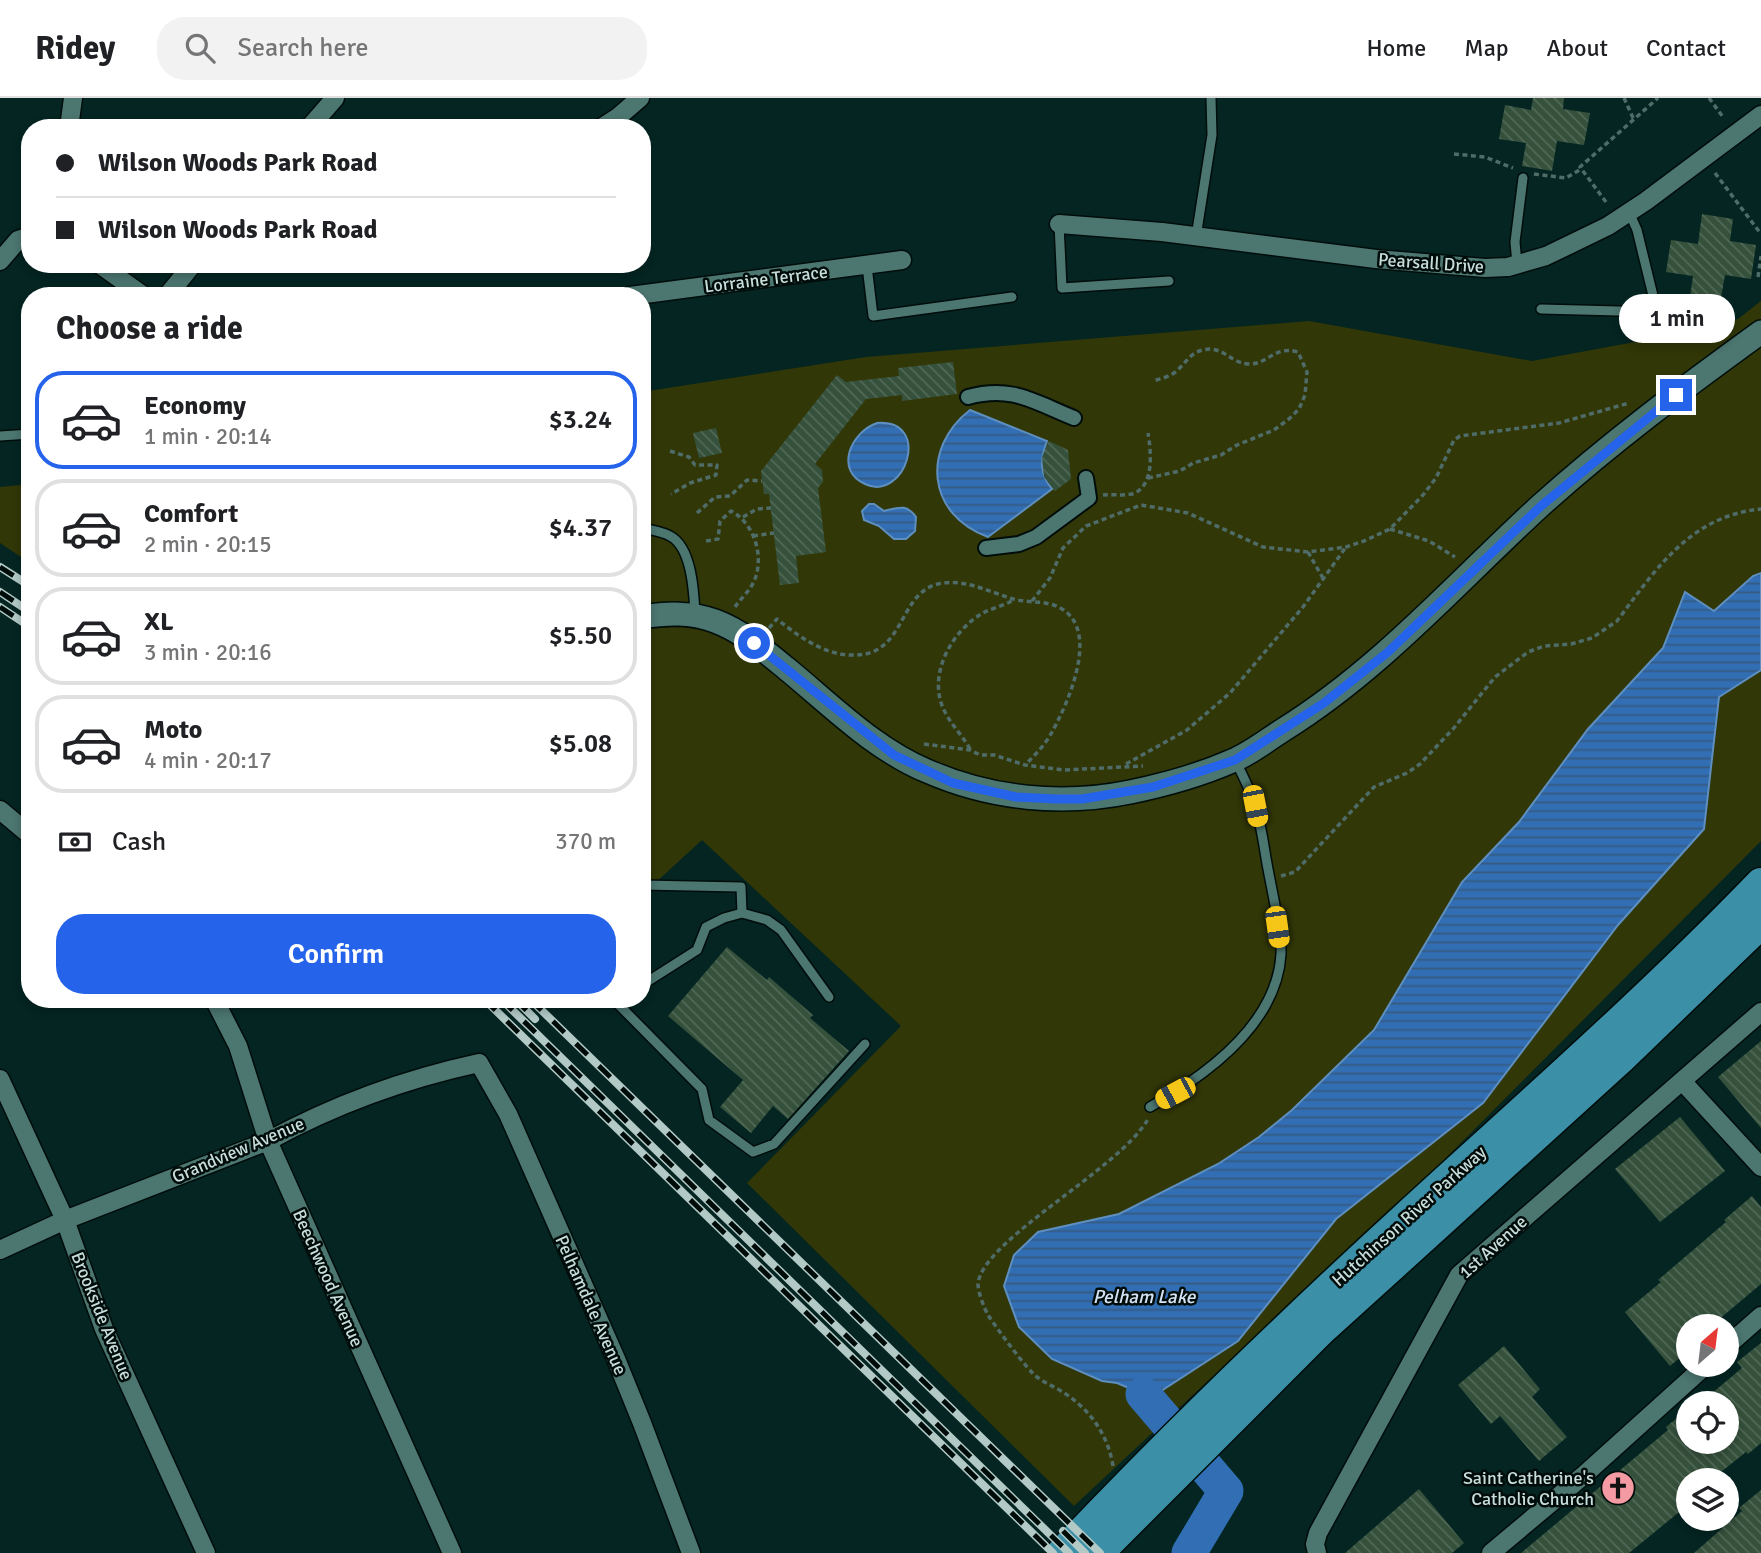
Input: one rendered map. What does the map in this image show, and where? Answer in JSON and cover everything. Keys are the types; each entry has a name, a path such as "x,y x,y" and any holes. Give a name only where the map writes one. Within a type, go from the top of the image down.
{"highway":[{"name":"Hutchinson River Parkway","path":"1215,1417 1318,1300 1622,1020 1761,884"},
{"name":"Hutchinson River Parkway","path":"1063,1553 1164,1466 1215,1417 1334,1317 1620,1058 1761,922"},
{"name":"Hutchinson River Parkway","path":"1097,1553 1164,1466"}],"street":[{"path":"70,119 72,98"},
{"path":"317,119 335,98"},
{"path":"615,119 640,98"},
{"name":"Pearsall Drive","path":"1059,224 1109,226 1376,259 1485,268 1517,264 1546,256 1579,241 1629,212 1761,115"},
{"path":"0,261 21,239"},
{"name":"Lorraine Terrace","path":"651,293 902,260"},
{"path":"112,273 131,287"},
{"path":"174,287 186,273"},
{"path":"651,616 695,616 736,631 894,755 953,783 1016,797 1082,799 1153,787 1235,760 1324,703 1388,652 1541,506 1657,410 1761,332"},
{"path":"968,397 1003,391 1017,394 1074,418"},
{"path":"986,548 1019,544 1036,537 1089,498 1086,478"},
{"path":"0,810 21,828"},
{"name":"Beechwood Avenue","path":"219,1008 238,1046 268,1141 452,1553"},
{"name":"1st Avenue","path":"1316,1552 1318,1532 1459,1275 1761,1012"},
{"name":"Grandview Avenue","path":"0,1250 65,1220 268,1141 378,1090 444,1070 479,1063"},
{"name":"Pelhamdale Avenue","path":"479,1063 508,1114 616,1359 691,1553"},
{"name":"Brookside Avenue","path":"0,1079 65,1220 104,1329 206,1553"},
{"path":"1682,1081 1761,1167"},
{"path":"1740,1335 1761,1316"},
{"path":"1490,1553 1584,1475 1693,1377"}],"lane":[{"path":"1196,237 1212,135 1211,98"},
{"path":"1517,264 1514,242 1523,178"},
{"path":"1541,309 1657,312 1637,230 1629,212"},
{"path":"1059,224 1062,288 1168,281"},
{"path":"867,266 873,316 1012,297"},
{"path":"0,436 21,435"},
{"path":"651,531 672,536 685,554 694,584 695,616"},
{"path":"1150,1107 1175,1093 1216,1063 1262,1011 1277,979 1281,952 1270,878 1255,806 1235,760"},
{"path":"651,886 741,887 742,913"},
{"path":"651,979 697,950 706,927 723,918 742,913 767,920 781,930 829,997"},
{"path":"622,1008 702,1089 709,1120 753,1152 774,1144 865,1044"}],"path":[{"path":"1624,98 1634,120"},
{"path":"1605,201 1580,167 1658,98"},
{"path":"1709,98 1723,117"},
{"path":"1715,173 1761,234"},
{"path":"1758,277 1761,256"},
{"path":"1148,478 1180,471 1193,463 1221,455 1237,445 1274,430 1298,409 1305,395 1307,372 1298,352 1290,349 1278,351 1256,364 1244,364 1217,348 1191,354 1171,374 1153,381"},
{"path":"1032,601 1050,578 1063,548 1086,526 1141,505 1188,513 1264,547 1308,552 1346,547 1390,528 1436,478 1449,448 1460,436 1559,423 1640,401 1648,402 1657,410"},
{"path":"1106,495 1138,491 1148,478 1151,452 1148,433"},
{"path":"670,451 689,457 695,464 717,465 716,475 690,483 671,494"},
{"path":"697,513 715,497 730,496 747,480 762,481"},
{"path":"743,517 757,509 771,508"},
{"path":"1270,878 1296,872 1374,787 1407,773 1420,764 1453,729 1495,677 1528,652 1544,646 1571,644 1592,638 1607,629 1617,621 1664,559 1696,531 1730,514 1761,509"},
{"path":"706,541 718,539 720,520 732,511 743,517 753,536 758,550 755,578 733,610"},
{"path":"1390,528 1429,541 1474,571"},
{"path":"753,536 774,533"},
{"path":"1013,600 984,612 965,626 949,646 940,677 944,710 970,750 979,755 995,755 1026,765 1064,770 1125,766 1186,730 1230,693 1324,580 1346,547"},
{"path":"1308,552 1324,580"},
{"path":"766,632 777,619 801,639 837,653 853,656 870,653 887,644 914,601 929,586 954,582 992,591 1013,600 1032,601 1063,609 1071,618 1080,644 1081,659 1052,732 1026,765"},
{"path":"1111,1471 1114,1465 1104,1435 1091,1415 1063,1392 1035,1376 987,1313 978,1285 988,1261 1008,1241 1119,1152 1148,1121 1150,1107"}],"green space":[{"path":"1761,301 1761,841 1440,1164 1074,1506 747,1183 901,1026 702,840 651,887 651,391 866,357 1309,321 1532,361 1651,339 1738,319"},
{"path":"21,485 21,557 0,543 0,487"}],"water":[{"path":"970,410 1047,441 1042,466 1052,489 988,537 968,527 953,513 943,497 938,480 938,461 944,443 954,425"},
{"path":"877,423 894,425 904,434 908,446 907,459 901,472 892,482 879,487 865,484 856,478 848,461 860,434"},
{"path":"869,504 874,504 884,511 902,508 909,510 916,517 915,531 906,539 894,539 879,526 864,520 862,511"},
{"name":"Pelham Lake","path":"1761,573 1761,670 1719,697 1704,829 1618,925 1483,1103 1336,1219 1238,1341 1161,1391 1143,1394 1117,1383 1102,1381 1052,1359 1019,1327 1004,1286 1014,1255 1038,1232 1119,1214 1218,1164 1259,1137 1292,1110 1374,1030 1462,882 1519,822 1588,729 1663,648 1685,592 1714,611 1753,576"}],"building":[{"path":"1533,98 1564,98 1563,109 1590,113 1584,145 1557,141 1552,171 1522,166 1526,143 1499,139 1505,105 1531,110"},
{"path":"1702,214 1733,219 1730,241 1756,245 1751,279 1725,275 1719,309 1689,304 1693,276 1666,272 1671,240 1698,244"},
{"path":"953,362 957,394 902,401 902,395 866,399 815,464 822,470 823,482 818,488 826,552 796,556 799,583 780,585 769,494 764,494 761,471 837,375 846,382 899,376 898,368"},
{"path":"716,428 722,453 699,458 693,433"},
{"path":"1049,441 1068,450 1071,479 1055,491 1044,477 1042,457"},
{"path":"727,947 767,980 769,977 813,1015 810,1018 849,1051 788,1119 773,1106 751,1133 720,1107 743,1080 668,1016"},
{"path":"1761,1041 1761,1128 1718,1077"},
{"path":"1680,1117 1725,1171 1660,1222 1615,1169"},
{"path":"1752,1196 1761,1207 1761,1284 1725,1314 1676,1314 1676,1361 1670,1366 1625,1312 1726,1222 1724,1220"},
{"path":"1761,1343 1761,1443 1726,1468 1676,1468 1676,1515 1629,1553 1521,1553 1668,1430 1666,1427 1676,1419 1676,1454 1739,1454 1739,1391 1715,1391 1731,1377 1740,1377 1740,1360"},
{"path":"1504,1346 1540,1389 1532,1397 1567,1437 1539,1461 1500,1416 1491,1424 1458,1385"},
{"path":"1419,1489 1464,1543 1452,1553 1345,1553"},
{"path":"1761,1490 1761,1553 1694,1553 1719,1531 1739,1531 1739,1514 1742,1511 1739,1508"}],"waterway":[{"path":"1143,1394 1226,1491 1189,1553"}],"railway":[{"path":"0,567 21,580"},
{"path":"0,592 21,606"},
{"path":"0,607 21,621"},
{"path":"493,1008 1053,1553"},
{"path":"510,1008 1069,1553"},
{"path":"524,1008 535,1019"},
{"path":"539,1008 1100,1553"},
{"path":"1063,1531 1085,1553"}],"place":[{"name":"Saint Catherine's Catholic Church","path":"1618,1488"}],"route":[{"path":"754,643 894,755 953,783 1016,797 1056,799 1115,795 1153,787 1235,760 1324,703 1388,652 1541,506 1676,395"}]}
